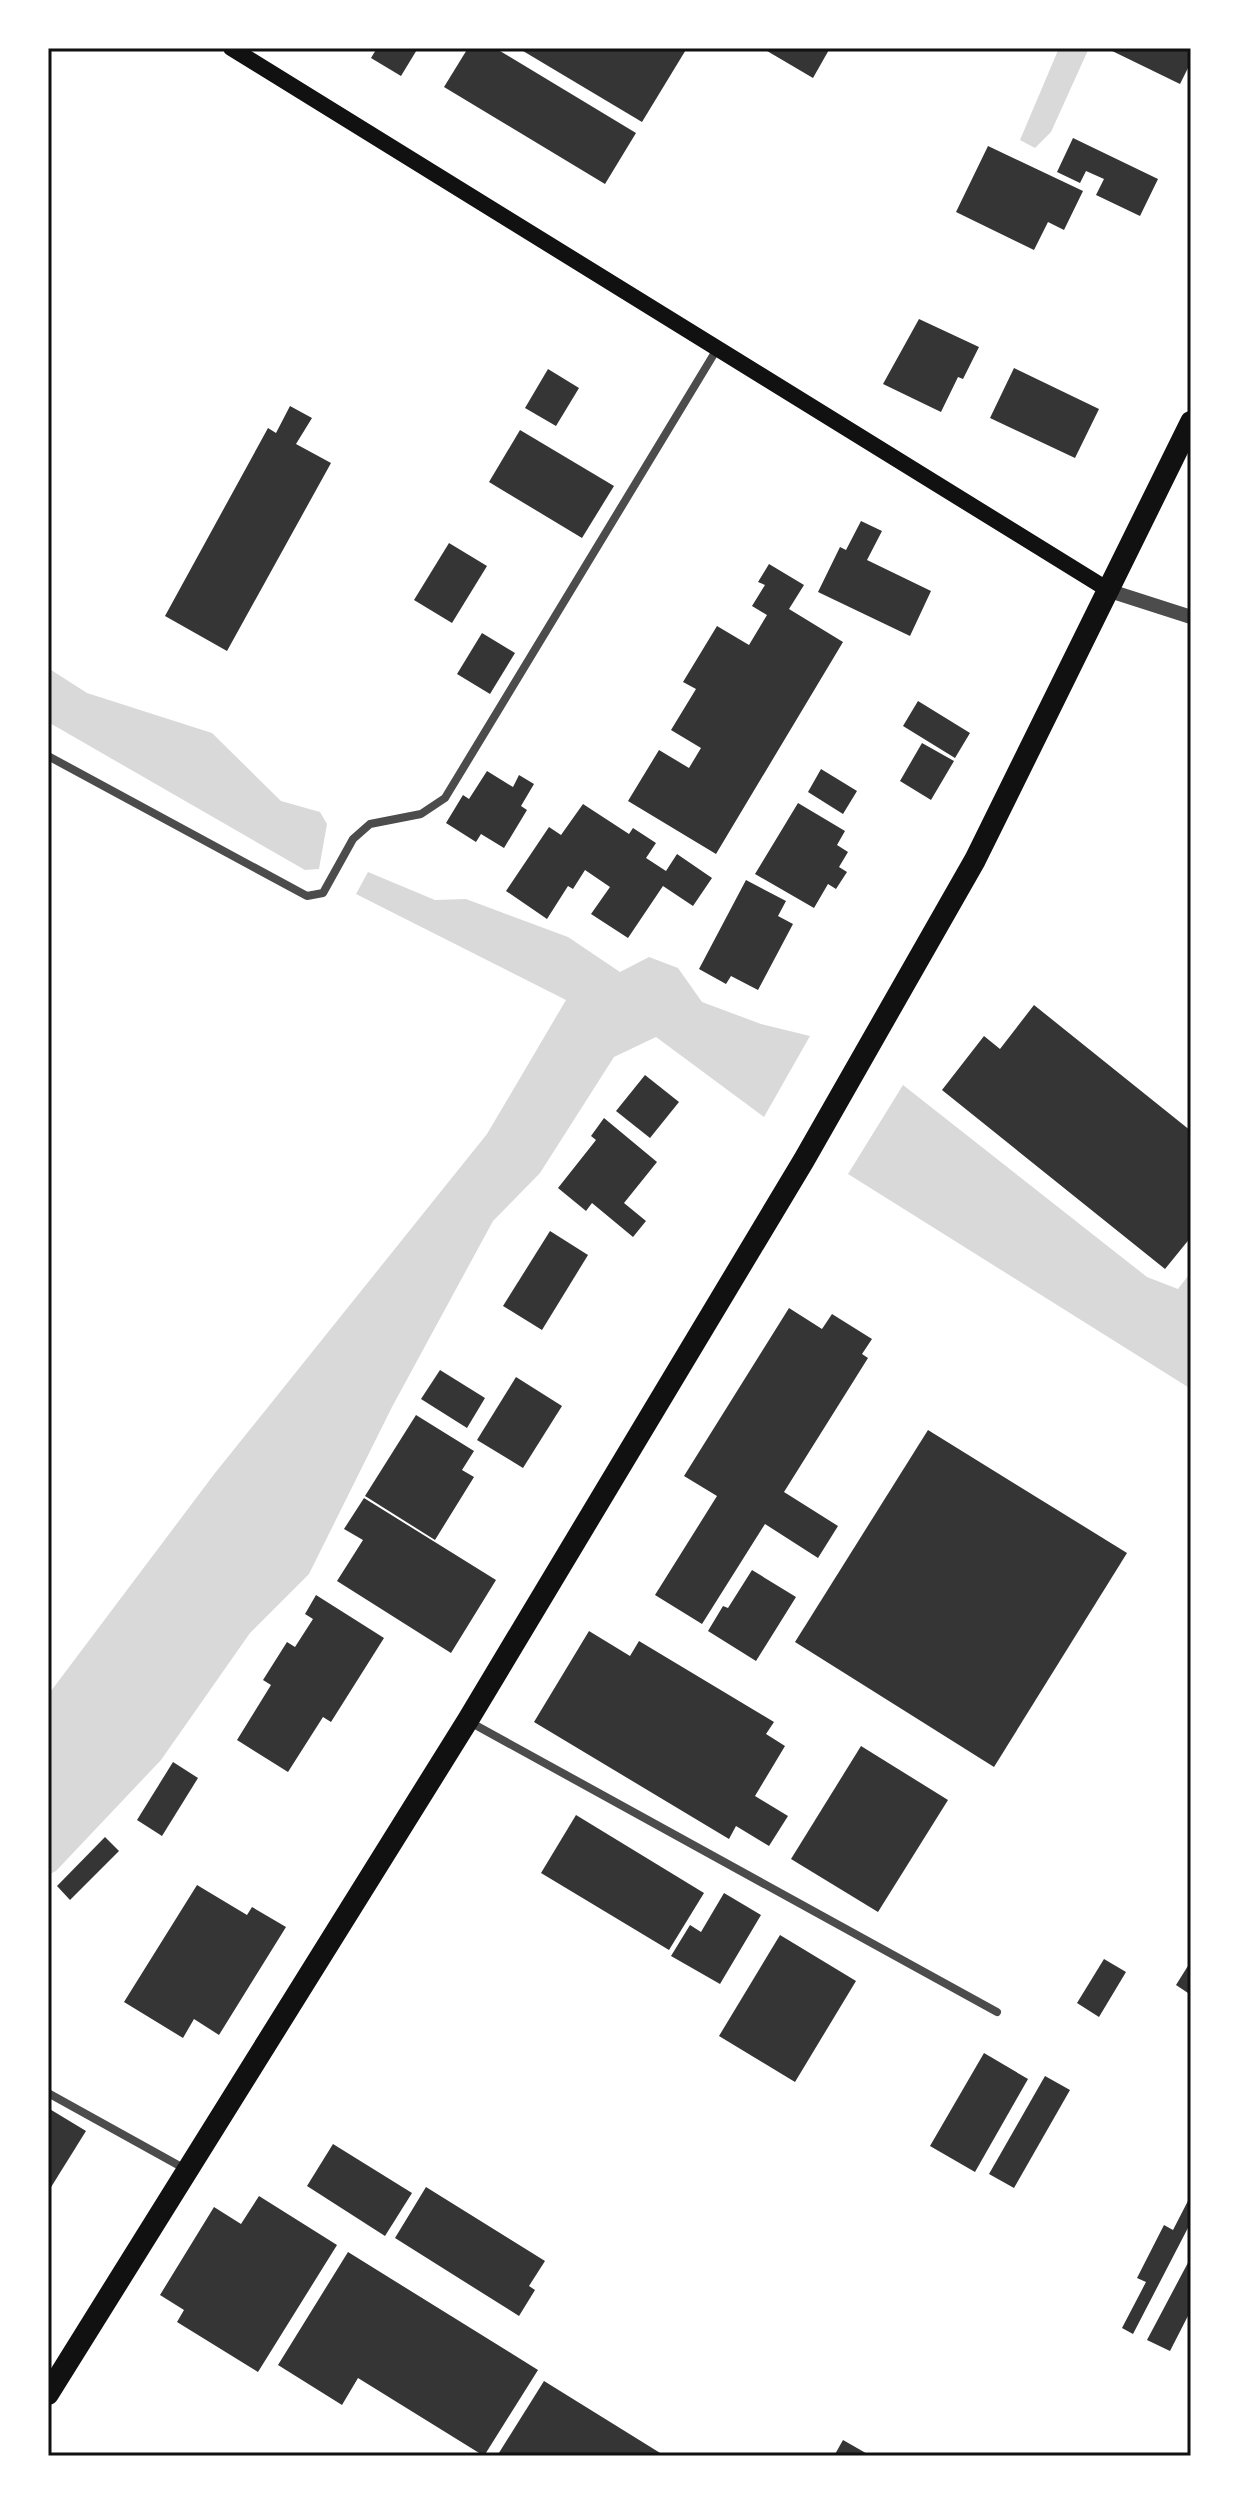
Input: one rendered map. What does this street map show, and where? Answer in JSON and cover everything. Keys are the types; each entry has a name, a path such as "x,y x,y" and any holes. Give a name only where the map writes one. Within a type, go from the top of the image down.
{"highway":[{"path":"48,2394 468,1720 812,1146 975,860 1191,422"}],"main road":[{"path":"231,48 1110,591"}],"street":[{"path":"48,756 307,896 323,893 353,839 370,824 421,814 445,798 718,349"},
{"path":"1110,591 1191,617"},
{"path":"468,1720 997,2012"},
{"path":"48,2093 188,2170"}],"shaded area":[{"path":"1059,48 1089,48 1051,132 1035,148 1020,140"},
{"path":"48,668 87,693 212,733 281,801 320,812 327,824 319,869 305,870 48,722"},
{"path":"368,872 435,900 466,899 568,937 620,972 649,957 678,968 702,1002 761,1024 810,1036 764,1117 656,1037 614,1057 540,1173 493,1221 392,1407 309,1574 250,1633 161,1760 56,1871 48,1875 48,1695 215,1473 487,1134 566,1000 356,894"},
{"path":"903,1085 1147,1277 1178,1289 1191,1272 1191,1389 848,1174"}],"building":[{"path":"377,48 418,48 401,76 371,58"},
{"path":"468,48 495,48 636,133 605,184 444,87"},
{"path":"518,48 687,48 642,122"},
{"path":"762,48 830,48 813,78"},
{"path":"1106,48 1191,48 1191,62 1180,84"},
{"path":"1073,138 1158,179 1140,216 1096,195 1104,179 1086,171 1080,183 1057,172"},
{"path":"988,146 1083,191 1064,230 1048,222 1034,250 956,212"},
{"path":"919,319 979,347 963,379 958,377 941,412 883,384"},
{"path":"1014,368 1099,409 1075,458 990,418"},
{"path":"548,369 579,388 556,426 525,408"},
{"path":"290,406 312,418 296,444 331,463 227,651 165,616 268,428 276,433"},
{"path":"520,430 614,486 582,538 489,482"},
{"path":"861,521 882,531 867,560 931,591 910,636 818,592 840,547 846,550"},
{"path":"449,543 487,566 452,623 414,600"},
{"path":"769,564 804,585 789,609 843,642 716,854 628,801 659,750 689,768 701,748 671,730 696,689 683,682 717,626 749,645 767,615 752,606 765,585 758,582"},
{"path":"482,633 515,653 490,694 457,674"},
{"path":"918,701 970,733 955,758 903,726"},
{"path":"922,743 954,761 931,800 900,781"},
{"path":"821,769 857,791 843,814 808,792"},
{"path":"487,771 513,787 519,775 534,784 521,806 527,810 504,848 481,834 476,842 446,823 463,795 469,799"},
{"path":"798,803 845,831 837,845 848,852 839,867 847,872 836,889 828,884 814,908 755,874"},
{"path":"583,804 629,834 633,828 656,843 646,858 666,871 677,854 712,878 693,906 663,886 628,938 591,914 610,887 585,870 573,889 568,886 547,919 506,891 549,827 561,835"},
{"path":"746,880 786,901 778,916 793,924 758,990 731,976 726,984 699,969"},
{"path":"1034,1005 1191,1131 1191,1237 1165,1269 942,1090 984,1036 1000,1049"},
{"path":"645,1075 679,1102 650,1138 616,1111"},
{"path":"604,1118 657,1162 624,1203 646,1221 633,1237 592,1203 586,1211 558,1188 596,1140 591,1136"},
{"path":"550,1231 588,1255 542,1330 503,1306"},
{"path":"789,1308 822,1329 832,1314 872,1339 862,1354 868,1358 784,1492 838,1526 818,1558 765,1524 702,1624 655,1595 717,1496 684,1476"},
{"path":"440,1370 485,1398 467,1428 421,1399"},
{"path":"516,1377 562,1406 523,1468 477,1440"},
{"path":"416,1415 474,1451 462,1470 474,1477 435,1540 365,1496"},
{"path":"928,1430 1127,1553 994,1767 795,1642"},
{"path":"364,1498 496,1580 451,1653 337,1581 363,1540 344,1529"},
{"path":"752,1570 796,1597 756,1661 708,1631 723,1606 728,1608"},
{"path":"316,1595 384,1638 331,1722 323,1717 288,1772 237,1740 271,1685 263,1680 287,1642 295,1647 313,1619 305,1614"},
{"path":"589,1631 630,1656 639,1641 774,1722 766,1734 785,1746 755,1796 788,1816 769,1846 736,1826 729,1839 534,1722"},
{"path":"861,1746 948,1800 878,1912 791,1859"},
{"path":"173,1762 198,1778 162,1836 137,1820"},
{"path":"576,1815 704,1893 669,1950 541,1873"},
{"path":"105,1837 119,1851 70,1900 57,1886"},
{"path":"197,1885 247,1915 252,1907 286,1927 219,2035 194,2019 183,2038 124,2002"},
{"path":"724,1893 761,1915 720,1984 671,1956 690,1925 701,1932"},
{"path":"780,1935 856,1981 795,2082 719,2036"},
{"path":"1104,1959 1126,1972 1099,2017 1077,2003"},
{"path":"1191,1961 1191,1995 1176,1985"},
{"path":"984,2053 1028,2079 975,2172 930,2146"},
{"path":"1045,2076 1070,2090 1014,2188 989,2174"},
{"path":"48,2108 86,2131 48,2192"},
{"path":"333,2144 412,2193 385,2236 307,2186"},
{"path":"426,2187 545,2261 529,2286 535,2290 519,2316 395,2238"},
{"path":"1191,2195 1191,2222 1133,2334 1122,2328 1146,2282 1137,2278 1164,2225 1173,2230"},
{"path":"259,2196 337,2245 258,2372 177,2322 184,2310 160,2295 214,2207 241,2224"},
{"path":"348,2252 538,2370 484,2456 358,2378 342,2405 278,2365"},
{"path":"1191,2257 1191,2310 1170,2351 1147,2340"},
{"path":"544,2381 665,2456 497,2456"},
{"path":"843,2440 871,2456 834,2456"}]}
